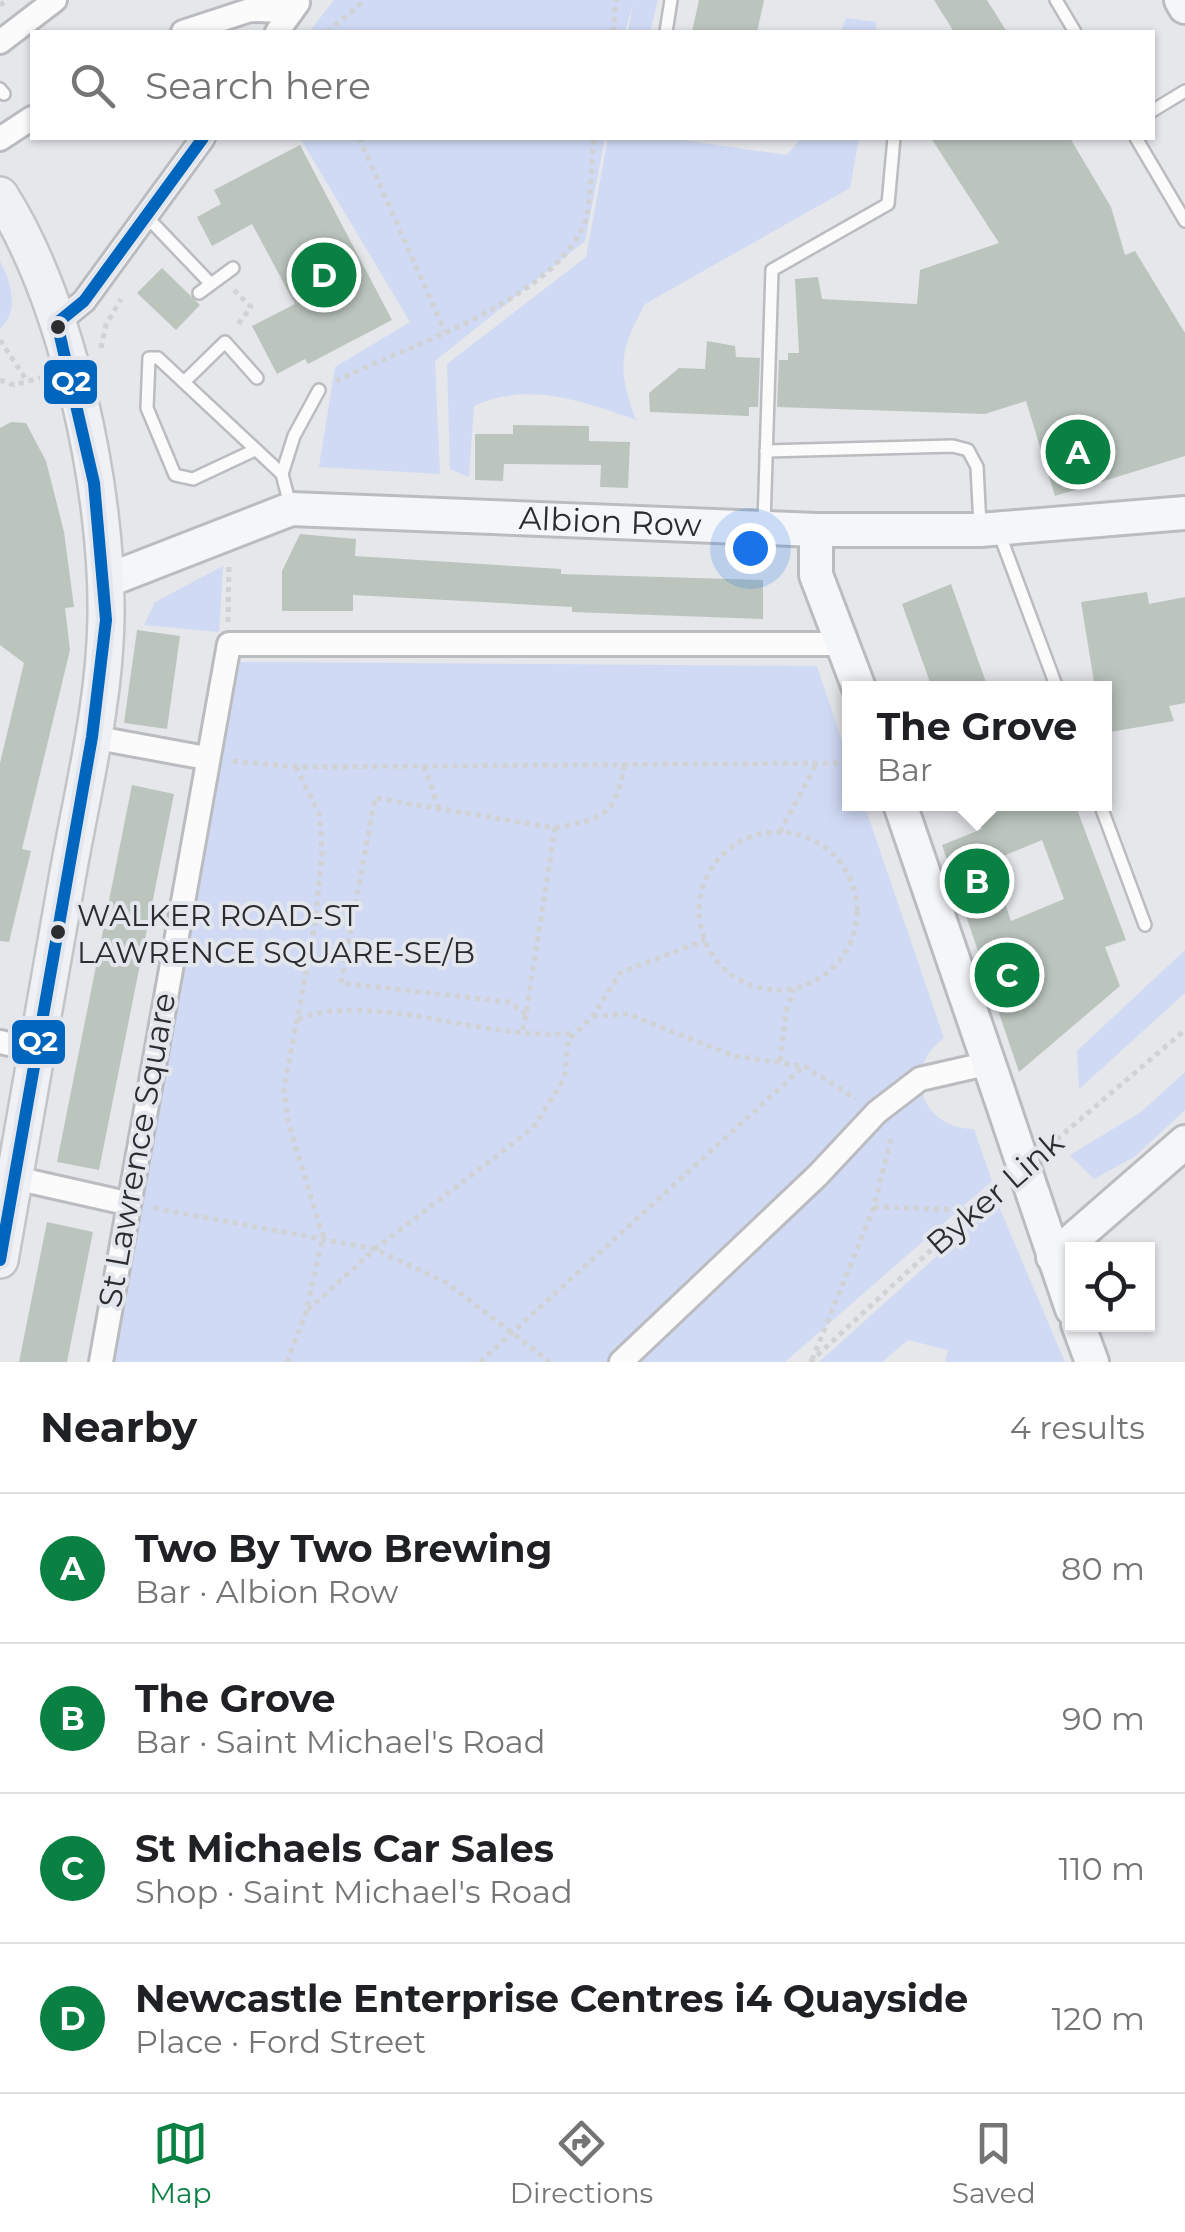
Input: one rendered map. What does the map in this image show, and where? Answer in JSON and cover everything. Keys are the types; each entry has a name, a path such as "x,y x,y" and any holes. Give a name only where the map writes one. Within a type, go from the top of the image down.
{"main road":[{"path":"0,1260 92,737 104,655 106,581 94,483 57,323 41,270 7,206"}],"street":[{"path":"0,42 55,0"},
{"path":"1181,0 1185,8"},
{"path":"189,30 250,10 296,5"},
{"path":"278,30 296,5"},
{"path":"0,139 30,119"},
{"path":"57,323 84,301 202,140"},
{"name":"Albion Row","path":"106,581 291,509 816,530 989,530 1185,512"},
{"path":"816,530 816,575 857,681"},
{"name":"St Lawrence Square","path":"100,1362 229,644 844,644"},
{"path":"92,737 206,758"},
{"path":"902,811 990,1063 1017,1189 1053,1257 1065,1290"},
{"path":"0,1042 36,1050"},
{"path":"620,1362 818,1175 877,1112 920,1079 990,1063"},
{"path":"1053,1257 1185,1142"},
{"path":"15,1178 126,1203"},
{"path":"1081,1332 1092,1362"}],"lane":[{"path":"666,30 671,0"},
{"path":"1056,0 1074,30"},
{"path":"1155,110 1185,92"},
{"path":"764,528 772,270 888,204 894,140"},
{"path":"1137,140 1185,221"},
{"path":"146,217 210,283"},
{"path":"200,293 233,268"},
{"path":"184,382 226,342 257,378"},
{"path":"255,450 193,479 175,476 147,408 149,358 158,358 282,474 291,509"},
{"path":"282,474 305,412 319,390"},
{"path":"766,451 953,446 968,450 976,467 989,530 1054,681"},
{"path":"1103,811 1146,925"}],"path":[{"path":"0,5 7,0"},
{"path":"329,30 365,0"},
{"path":"613,30 616,0"},
{"path":"359,140 445,332"},
{"path":"319,390 474,322 555,264 584,228 594,140"},
{"path":"100,360 103,334 124,293"},
{"path":"238,294 250,307"},
{"path":"0,340 27,381"},
{"path":"0,380 14,385 38,378"},
{"path":"228,612 230,530"},
{"path":"206,758 296,767 842,763"},
{"path":"780,832 816,764"},
{"path":"526,1014 509,1002 341,982 375,798 555,828 594,820 614,806 624,765"},
{"path":"424,766 439,809"},
{"path":"287,1362 306,1312 323,1236 288,1122 284,1088 322,853 320,816 296,767"},
{"path":"523,1030 555,828"},
{"path":"780,832 816,842 832,853 847,872 857,911 848,948 834,967 794,988 774,990 736,978 718,962 705,940 699,909 704,882 716,861 746,838 780,832"},
{"path":"306,1312 375,1249 534,1128 564,1079 568,1040 593,1016 620,973 636,963 705,940"},
{"path":"780,1061 786,1011 794,988"},
{"path":"298,1018 318,1011 369,1013 574,1032"},
{"path":"593,1016 628,1014 734,1056 804,1066 877,1112 892,1134 874,1206 811,1361"},
{"name":"Byker Link","path":"1048,1147 1185,1030"},
{"path":"480,1362 804,1066"},
{"name":"Byker Link","path":"811,1361 971,1210 1017,1189"},
{"path":"126,1203 323,1236 375,1249 447,1283 550,1362"},
{"path":"874,1206 971,1210"}],"shaded area":[{"path":"334,0 658,0 650,30 628,30 633,3 626,30 311,30"},
{"path":"846,18 876,22 876,30 842,30"},
{"path":"301,140 605,140 585,241 435,361 440,474 319,467 335,367 410,322"},
{"path":"608,140 682,140 787,155 799,140 859,140 850,188 645,304 630,335 624,361 626,387 636,420 596,406 535,394 494,399 474,406 469,477 450,469 447,364 586,257"},
{"path":"0,261 12,305 0,329"},
{"path":"223,566 219,632 144,625 155,602"},
{"path":"240,662 817,666 842,741 842,811 866,811 944,1038 930,1051 923,1065 923,1095 941,1119 974,1129 992,1181 785,1362 112,1362"},
{"path":"1185,950 1185,993 1079,1089 1077,1051"},
{"path":"1185,1072 1185,1110 1134,1157 1094,1179 1070,1155 1141,1112"},
{"path":"997,1202 1065,1362 945,1362 948,1350 908,1340 882,1362 819,1362"}],"building":[{"path":"699,0 764,0 757,30 692,30"},
{"path":"934,0 987,0 1006,30 953,30"},
{"path":"932,140 1071,140 1111,207 1125,255 1135,251 1185,333 1185,456 1055,496 1026,401 985,414 777,407 779,360 788,360 788,353 799,353 795,279 818,277 822,299 917,304 920,270 999,243"},
{"path":"300,145 392,320 308,364 305,359 277,374 252,326 295,304 252,224 212,246 197,217 221,204 214,190"},
{"path":"162,268 200,305 176,330 137,293"},
{"path":"707,341 735,346 736,357 760,358 758,407 749,407 749,416 650,412 649,393 679,368 705,369"},
{"path":"11,422 26,423 46,461 64,532 74,607 65,608 70,650 22,849 31,851 9,942 0,941 0,763 24,663 0,645 0,428"},
{"path":"513,425 589,426 589,441 630,442 628,488 600,487 601,465 504,464 503,481 475,480 475,434 513,434"},
{"path":"300,534 356,539 355,556 561,569 561,574 763,580 763,619 572,612 572,607 353,595 353,611 282,611 282,571"},
{"path":"951,584 986,681 930,681 902,604"},
{"path":"1147,592 1149,604 1185,597 1185,703 1169,706 1174,721 1112,732 1112,681 1094,681 1081,602"},
{"path":"137,630 180,636 167,729 124,723"},
{"path":"132,785 174,794 99,1170 57,1162"},
{"path":"975,811 1078,811 1126,940 1105,947 1120,986 1019,1072 942,845 982,829","holes":["1042,840 1064,899 1011,921 991,861"]},
{"path":"47,1222 93,1232 67,1362 19,1362"}],"transit line":[{"name":"Q2","path":"0,1260 92,737 106,620 94,483 57,323 84,301 202,140"}],"place":[{"name":"Newcastle Enterprise Centres i4 Quayside","path":"324,275"},
{"name":"Two By Two Brewing","path":"1078,452"},
{"name":"The Grove","path":"977,881"},
{"name":"WALKER ROAD-ST LAWRENCE SQUARE-SE/B","path":"58,932"},
{"name":"St Michaels Car Sales","path":"1007,975"}]}
